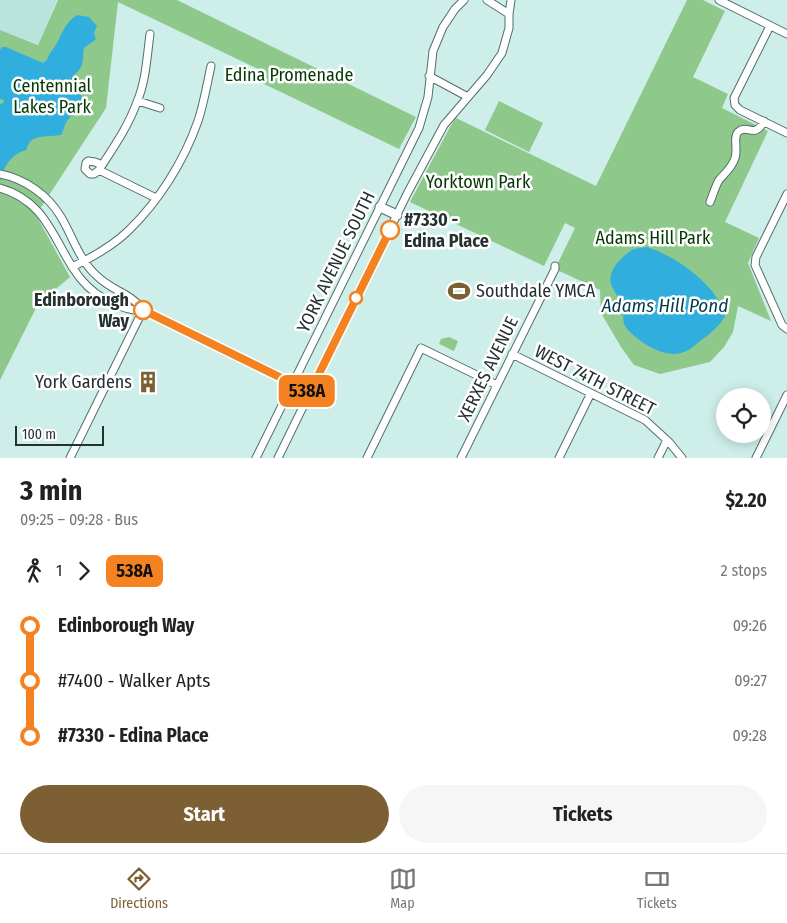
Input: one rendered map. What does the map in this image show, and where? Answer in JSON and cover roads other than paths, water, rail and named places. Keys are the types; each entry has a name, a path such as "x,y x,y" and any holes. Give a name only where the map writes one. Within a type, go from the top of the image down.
{"main road":[{"path":"380,207 397,216"}],"street":[{"name":"YORK AVENUE SOUTH","path":"256,458 419,128 428,97 433,52 443,27 455,9 464,0"},
{"path":"487,0 509,14"},
{"name":"YORK AVENUE SOUTH","path":"278,458 428,155 456,110 487,75 502,53 509,28 511,0"},
{"path":"719,0 787,34"},
{"path":"770,26 734,98 735,105 740,110 787,133"},
{"path":"150,34 138,100 122,135 101,168 156,198"},
{"path":"72,267 84,262 128,231 156,198 175,171 199,118 211,66"},
{"path":"429,76 468,97"},
{"path":"138,100 160,108"},
{"path":"710,202 719,181 729,170 735,159 737,149 736,136 738,132 741,130 755,132 760,129 764,121"},
{"path":"3,175 33,188 55,208 84,262 97,277 136,301 143,310 310,392"},
{"path":"1,188 27,200 39,211 72,267 86,286 101,297 132,311 143,310"},
{"path":"787,194 756,257 755,265 782,325 787,330"},
{"name":"XERXES AVENUE","path":"461,458 555,266"},
{"path":"70,458 143,310"},
{"path":"367,458 421,348 497,385"},
{"name":"WEST 74TH STREET","path":"512,354 645,420 667,440 682,458"},
{"path":"559,458 591,393"},
{"path":"756,458 787,396"},
{"path":"658,458 667,440"}],"water":[{"path":"77,15 89,17 97,26 94,33 96,39 84,48 82,64 73,77 73,81 82,97 81,105 67,121 61,135 35,138 29,143 26,150 12,158 3,171 0,182 0,104 4,101 0,99 0,50 2,47 6,47 43,63 47,60 67,24"},
{"name":"Adams Hill Pond","path":"647,247 674,259 690,270 714,293 726,314 711,332 684,352 674,354 658,351 636,337 624,324 623,307 611,284 611,274 616,264 628,253 634,249"}],"place":[{"name":"#7330 - Edina Place","path":"390,230"},
{"name":"Southdale YMCA","path":"459,291"},
{"name":"Edinborough Way","path":"143,310"},
{"name":"York Gardens","path":"148,382"}],"park label":[{"name":"Edina Promenade","path":"289,75"},
{"name":"Centennial Lakes Park","path":"52,96"},
{"name":"Yorktown Park","path":"478,182"},
{"name":"Adams Hill Park","path":"653,238"}]}
